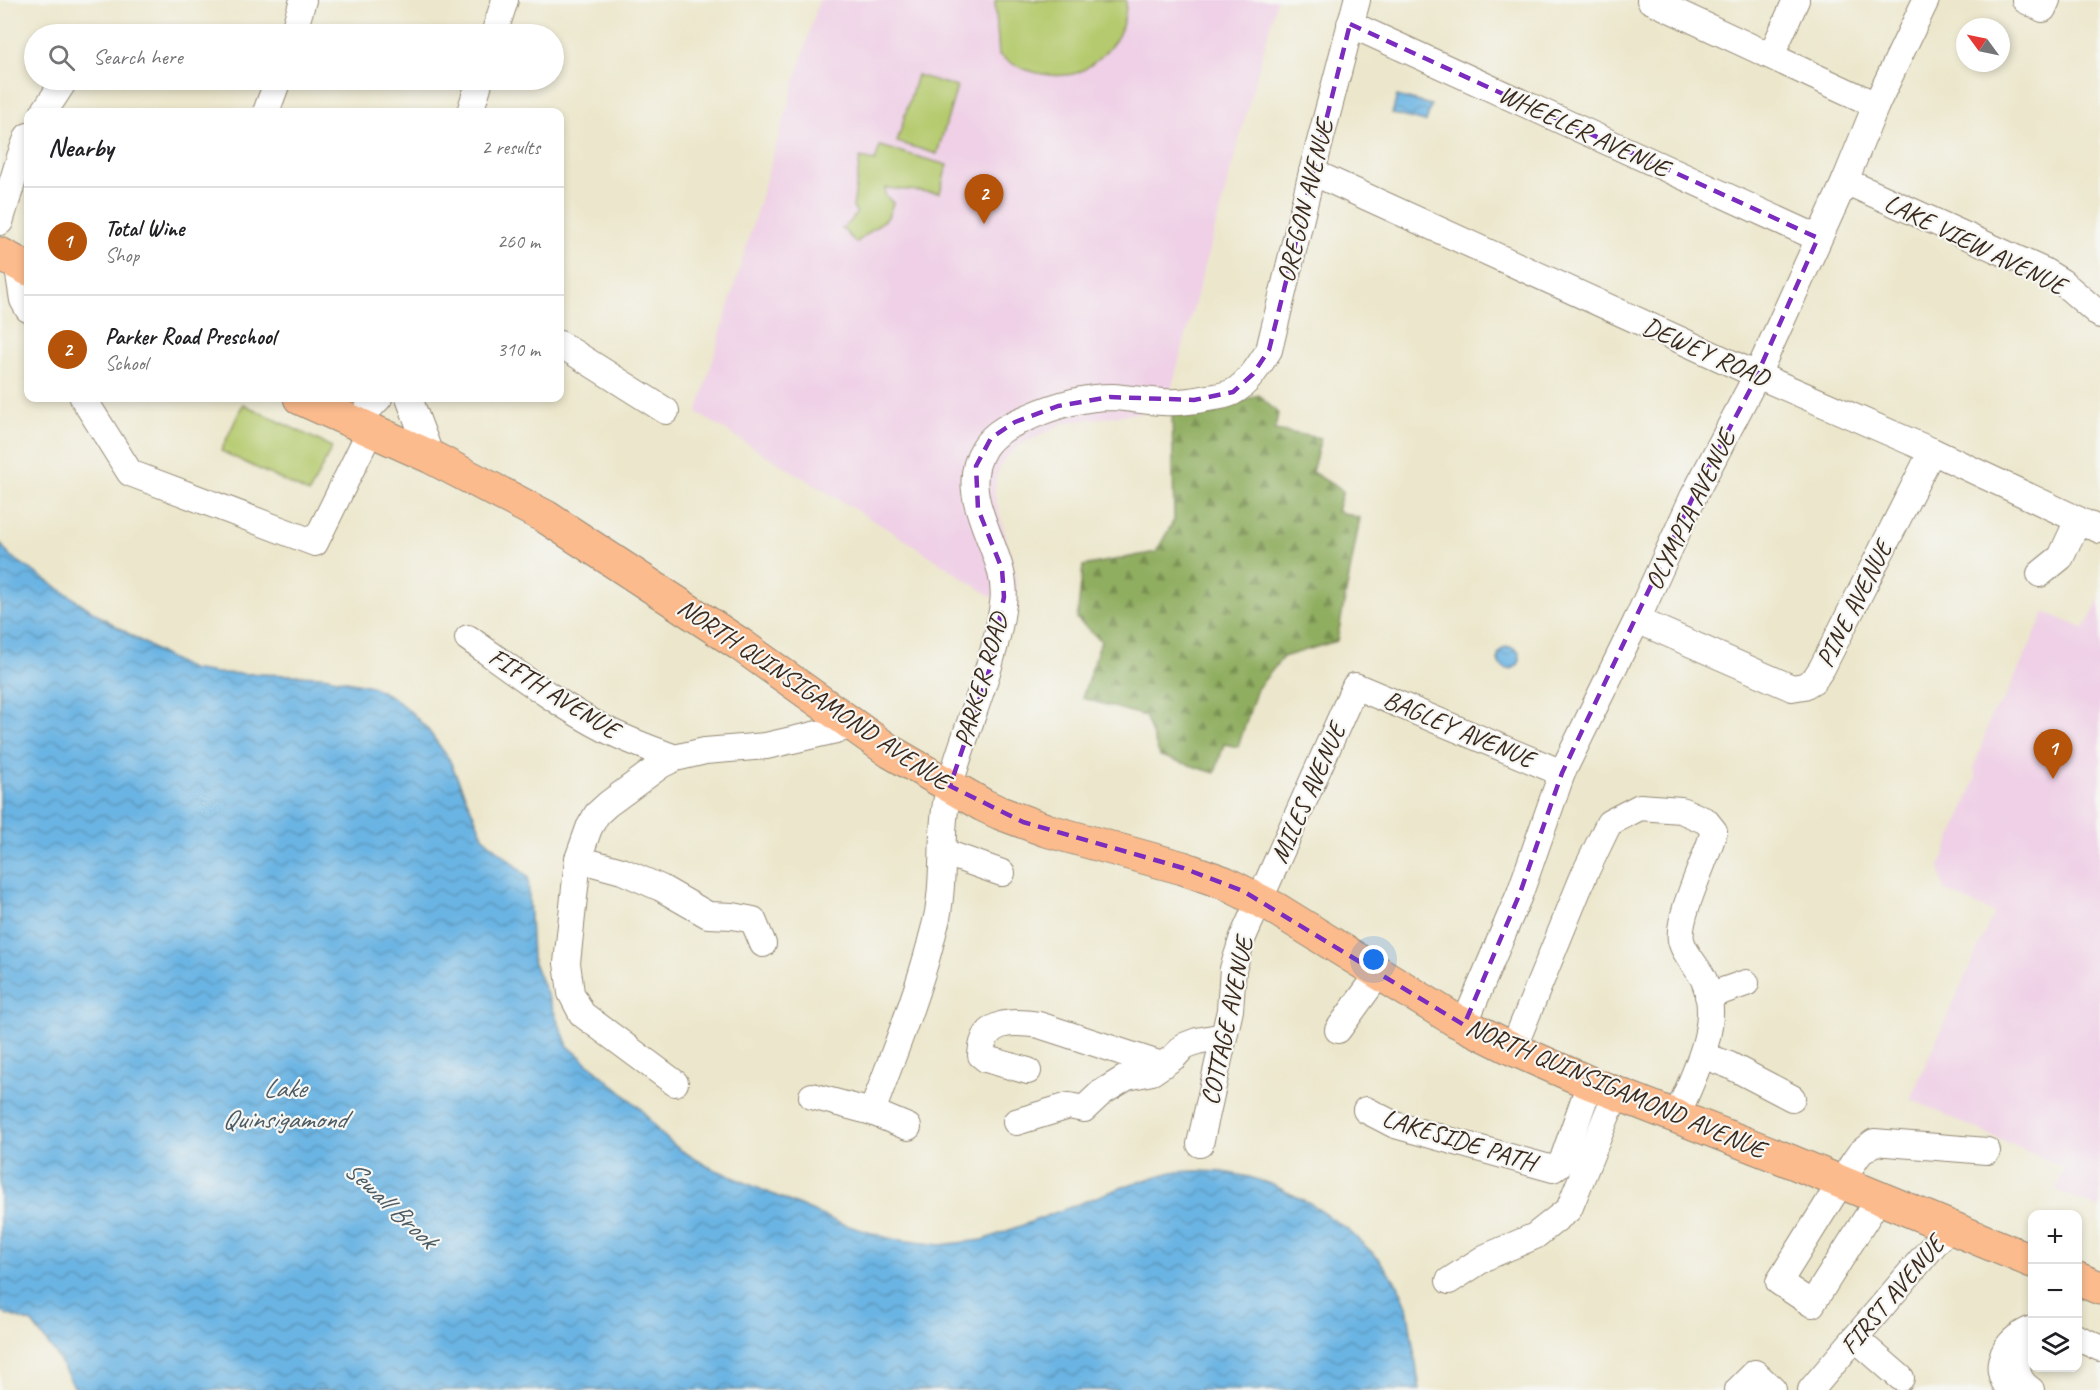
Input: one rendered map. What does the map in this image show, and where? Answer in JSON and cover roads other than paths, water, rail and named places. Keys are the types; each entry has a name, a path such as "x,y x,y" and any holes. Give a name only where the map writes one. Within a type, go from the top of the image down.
{"main road":[{"name":"NORTH QUINSIGAMOND AVENUE","path":"309,402 431,457 524,504 576,534 741,645 891,752 1000,813 1023,822 1191,870 1225,883 1260,899 1464,1024 1513,1049 1603,1088 2028,1258"},
{"path":"2082,1281 2100,1288"}],"street":[{"path":"295,24 303,0"},
{"path":"497,24 505,0"},
{"path":"1650,0 1876,105"},
{"path":"1771,56 1796,0"},
{"path":"2025,0 2043,9 2047,0"},
{"name":"OLYMPIA AVENUE","path":"1464,1024 1520,893 1562,773 1637,620 1693,497 1757,375 1845,181 1921,2"},
{"name":"OREGON AVENUE","path":"1234,391 1253,374 1269,350 1354,12"},
{"name":"WHEELER AVENUE","path":"1354,12 1818,238"},
{"path":"47,108 58,90"},
{"path":"268,108 274,90"},
{"path":"471,108 477,90"},
{"path":"0,222 24,146"},
{"name":"DEWEY ROAD","path":"1312,172 1757,375 1932,451 2089,525"},
{"name":"LAKE VIEW AVENUE","path":"1845,181 2044,271 2062,282 2100,315"},
{"path":"15,262 24,302"},
{"path":"564,347 666,411"},
{"name":"PARKER ROAD","path":"872,1112 922,975 939,906 943,818 950,786 988,671 1004,597 1002,569 978,509 976,466 983,449 992,438 1016,422 1074,401 1110,397 1173,402 1214,397 1234,391"},
{"path":"86,402 130,473 315,543 363,426 377,402"},
{"path":"410,402 431,457"},
{"name":"PINE AVENUE","path":"1637,620 1792,688 1803,686 1814,680 1858,600 1932,451"},
{"path":"2040,574 2061,557 2089,525"},
{"name":"FIFTH AVENUE","path":"468,638 591,721 675,758"},
{"name":"BAGLEY AVENUE","path":"1355,686 1562,773"},
{"name":"MILES AVENUE","path":"1260,899 1355,686"},
{"path":"675,1083 582,1014 571,993 567,963 578,859 589,828 597,814 608,804 661,765 675,758 705,751 766,746 853,726"},
{"path":"1513,1049 1584,875 1609,823 1640,807 1681,810 1706,821 1714,831 1682,920 1681,941 1704,981 1711,1010 1702,1055 1677,1116"},
{"path":"943,852 1002,873"},
{"path":"578,859 622,872 661,888 708,915 753,920 763,944"},
{"name":"COTTAGE AVENUE","path":"1200,1144 1230,1010 1231,983 1236,958 1260,899"},
{"path":"1338,1030 1380,972"},
{"path":"1708,996 1746,983"},
{"path":"1028,1071 986,1059 981,1055 981,1047 985,1038 994,1028 1005,1022 1039,1025 1162,1065"},
{"path":"1016,1122 1069,1106 1084,1109 1101,1093 1127,1077 1152,1072 1184,1046 1224,1035"},
{"path":"1702,1055 1729,1065 1792,1098"},
{"path":"1603,1088 1578,1115 1603,1124"},
{"path":"1449,1281 1486,1257 1535,1236 1569,1209 1603,1124 1603,1088"},
{"path":"812,1096 872,1112 908,1127"},
{"name":"LAKESIDE PATH","path":"1366,1110 1395,1125 1553,1169 1562,1162 1578,1115"},
{"path":"1879,1198 1812,1304 1779,1281 1860,1153 1874,1142 1987,1151"},
{"name":"FIRST AVENUE","path":"1821,1387 1855,1338 1949,1227"},
{"path":"2010,1390 2000,1376 1999,1370 2003,1356 2016,1340 2028,1332"},
{"path":"1855,1338 1902,1378"},
{"path":"2082,1340 2100,1347"},
{"path":"2028,1346 2019,1357 2017,1368 2020,1379 2031,1390"},
{"path":"2082,1357 2100,1365"},
{"path":"1738,1390 1755,1374 1773,1390"}],"water":[{"path":"1397,96 1431,105 1426,122 1392,114"},
{"name":"Lake Quinsigamond","path":"0,543 9,555 103,618 190,669 216,673 323,676 371,686 392,697 412,713 428,730 449,759 484,838 528,877 532,958 568,1046 641,1109 659,1132 679,1149 707,1166 839,1223 891,1239 940,1245 983,1240 1131,1184 1172,1172 1223,1172 1249,1177 1273,1185 1311,1204 1348,1230 1377,1257 1398,1285 1407,1306 1420,1390 76,1390 55,1353 32,1323 0,1312"},
{"path":"1509,647 1517,650 1520,658 1517,666 1509,669 1501,666 1498,658 1501,650"}],"place":[{"name":"Parker Road Preschool","path":"984,224"},
{"name":"Total Wine","path":"2053,779"}],"water label":[{"name":"Sewall Brook","path":"391,1204"}]}
